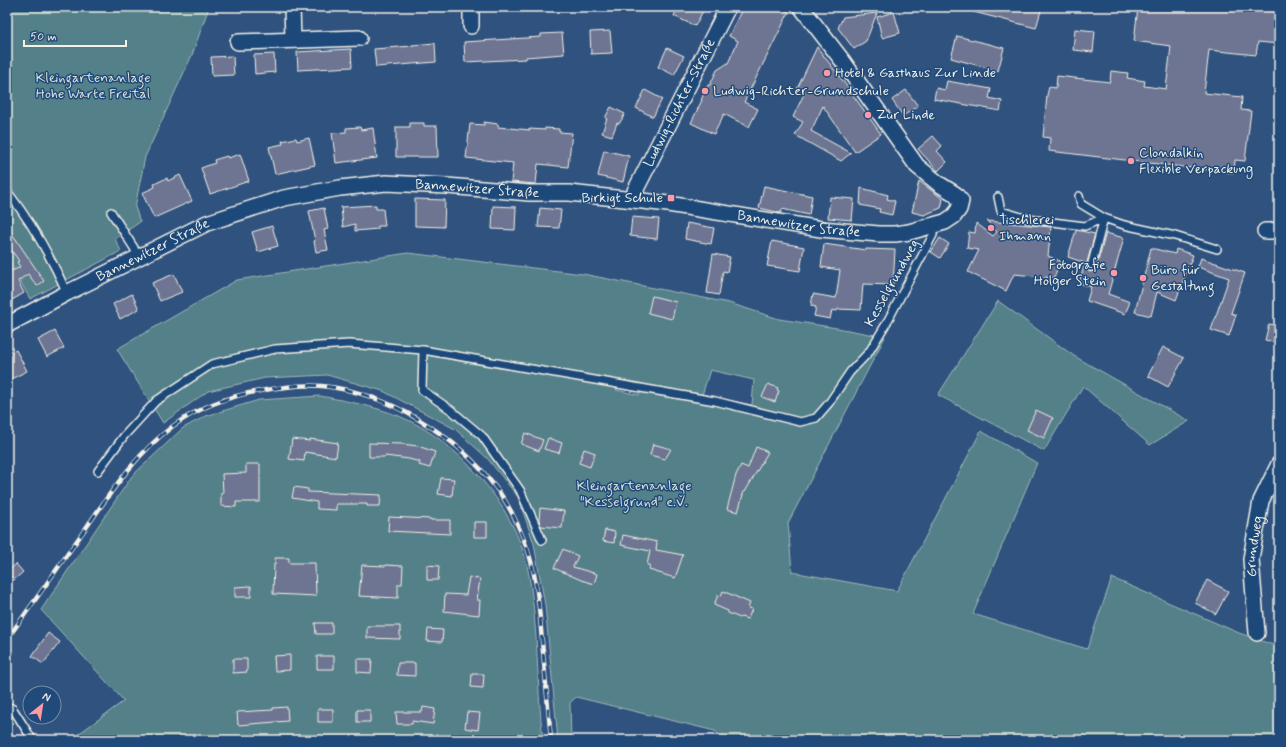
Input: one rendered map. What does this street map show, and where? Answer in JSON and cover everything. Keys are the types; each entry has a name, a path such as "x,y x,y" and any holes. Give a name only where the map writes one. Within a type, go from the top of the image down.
{"street":[{"path":"292,7 293,40"},
{"path":"471,7 471,26"},
{"name":"Ludwig-Richter-Straße","path":"634,200 635,191 728,7"},
{"name":"Bannewitzer Straße","path":"7,325 206,223 284,198 346,187 386,183 447,186 544,194 569,193 634,200 821,229 879,234 895,234 933,226 947,221 954,216 959,209 961,201 955,194 939,184 917,166 842,60 801,7"},
{"path":"238,42 359,38"},
{"name":"Grundweg","path":"1257,633 1251,559 1261,501 1279,464"}],"lane":[{"path":"7,191 23,211 36,232 67,293"},
{"path":"1079,196 1081,204 1104,218 1175,236 1217,249"},
{"path":"998,197 1002,211 1028,219 1085,226 1104,218"},
{"path":"111,212 134,248 138,258"},
{"path":"1091,267 1104,218"},
{"name":"Kesselgrundweg","path":"98,471 124,436 156,401 212,364 275,349 349,344 423,350 714,401 800,422 816,418 829,403 850,372 869,352 886,324 928,245 932,235 933,226"},
{"path":"423,350 422,390 451,410 482,436 520,490 542,540"},
{"path":"7,706 12,709 32,739"}],"green space":[{"name":"Kleingartenanlage Hohe Warte Freital","path":"7,7 209,7 192,55 145,157 135,207 140,222 115,239 121,251 30,299 7,257"},
{"name":"Kleingartenanlage \"Kesselgrund\" e.V.","path":"408,253 583,274 729,303 779,319 885,337 788,523 792,572 897,591 981,431 1037,463 973,614 1087,649 1112,578 1239,633 1279,647 1279,740 724,740 715,731 576,697 570,703 571,740 558,740 545,605 534,544 518,497 487,458 455,429 383,391 327,375 265,378 208,391 163,423 117,349 237,280","holes":["710,370 754,380 752,405 702,395","623,380 644,384 639,395 616,390"]},
{"path":"998,301 1074,356 1189,421 1150,445 1083,386 1044,451 938,395"},
{"path":"320,396 379,409 399,416 420,427 461,457 480,477 496,498 510,520 520,542 527,565 534,608 543,740 70,740 124,701 41,610 132,476 183,428 206,416 259,400"}],"building":[{"path":"678,7 705,7 695,26 674,16"},
{"path":"743,7 779,7 789,12 744,102 758,109 749,127 724,114 714,134 691,123 708,85 710,85 717,70 728,63 738,41 729,36"},
{"path":"971,7 1042,7 1036,28 970,11"},
{"path":"1138,7 1279,7 1279,44 1258,42 1256,55 1209,50 1204,93 1242,97 1241,110 1251,111 1245,161 1235,160 1234,173 1049,151 1050,138 1043,137 1047,95 1049,87 1056,88 1057,76 1110,82 1111,71 1128,73 1127,78 1145,81 1144,86 1166,89 1171,46 1134,41"},
{"path":"894,12 900,33 882,38 877,17"},
{"path":"877,13 866,41 854,49 838,28 843,17"},
{"path":"1075,29 1095,31 1093,52 1073,50"},
{"path":"610,31 612,53 591,54 590,32"},
{"path":"562,33 564,54 526,57 526,59 465,62 464,42 541,37 541,34"},
{"path":"957,36 1004,48 998,71 951,58"},
{"path":"435,43 436,62 376,67 374,49"},
{"path":"817,47 881,134 855,152 823,106 811,131 851,153 841,161 795,135 803,122 793,117 804,94 797,89"},
{"path":"667,48 684,56 674,75 658,67"},
{"path":"351,49 352,67 298,70 297,52"},
{"path":"274,54 275,72 255,74 254,55"},
{"path":"233,56 234,75 212,76 211,57"},
{"path":"947,81 991,89 989,98 1002,101 1000,111 934,99 936,88 945,90"},
{"path":"645,90 662,99 653,117 636,108"},
{"path":"906,90 918,106 903,116 892,100"},
{"path":"611,107 625,114 619,124 617,123 612,136 602,133 607,118 605,118"},
{"path":"484,122 498,124 498,127 530,130 545,130 545,128 559,129 559,132 572,133 568,167 538,164 536,184 511,182 513,163 466,158 470,124 484,125"},
{"path":"410,123 424,123 424,126 437,126 438,157 396,157 396,127 410,127"},
{"path":"360,127 361,130 373,128 377,158 336,163 332,133 346,132 346,128"},
{"path":"933,136 942,146 937,151 947,162 938,171 918,149"},
{"path":"296,138 297,141 309,138 315,165 275,174 269,147 283,144 282,141"},
{"path":"604,150 629,156 623,182 598,176"},
{"path":"240,154 249,181 210,194 201,168 215,163 214,160"},
{"path":"180,175 192,201 154,218 142,193 155,187 154,184 167,178 168,181"},
{"path":"919,181 943,199 941,208 924,215 912,212"},
{"path":"764,186 812,196 809,215 782,209 781,213 759,208"},
{"path":"861,188 888,195 887,199 895,201 892,215 879,212 880,209 860,205"},
{"path":"830,197 854,199 852,220 828,218"},
{"path":"415,199 445,200 444,227 415,226"},
{"path":"376,205 376,209 383,209 385,226 378,226 378,229 355,231 355,224 343,227 341,207"},
{"path":"493,206 516,207 515,230 492,229"},
{"path":"324,208 328,229 324,230 328,250 316,252 309,211"},
{"path":"540,208 561,210 559,228 538,227"},
{"path":"632,217 659,219 657,239 630,236"},
{"path":"987,221 1051,227 1048,256 1060,261 1054,278 1014,274 1006,291 968,272 979,250 967,248 969,232 975,233 976,223 993,236 997,232"},
{"path":"687,223 714,228 711,244 685,239"},
{"path":"7,226 44,281 37,286 28,274 18,281 24,293 7,303 7,262 12,271 20,267 17,262 19,261 7,244"},
{"path":"272,226 278,246 258,252 252,232"},
{"path":"1076,230 1095,234 1086,266 1087,270 1090,272 1094,271 1096,268 1106,233 1124,238 1108,294 1130,302 1125,314 1087,301 1091,287 1079,283 1085,263 1068,257"},
{"path":"940,238 949,244 940,258 931,252"},
{"path":"772,241 804,247 800,271 767,266"},
{"path":"824,244 866,250 895,250 893,285 863,284 861,310 832,310 830,319 814,316 816,307 811,306 813,294 836,298 840,270 821,267"},
{"path":"1151,248 1175,254 1176,249 1193,255 1176,300 1157,292 1151,316 1135,312"},
{"path":"713,254 730,257 727,272 723,271 719,295 707,293"},
{"path":"1201,258 1245,273 1231,313 1236,315 1229,336 1211,330 1229,278 1198,267"},
{"path":"174,274 182,292 160,301 152,283"},
{"path":"132,294 139,309 120,319 113,304"},
{"path":"652,296 676,302 672,319 648,313"},
{"path":"1269,324 1279,326 1279,343 1265,340"},
{"path":"55,331 64,348 47,357 38,340"},
{"path":"1163,347 1184,358 1168,387 1148,376"},
{"path":"16,350 27,371 7,381 7,355"},
{"path":"768,384 778,388 777,390 779,391 775,402 762,397"},
{"path":"1036,410 1053,418 1044,438 1027,430"},
{"path":"525,433 543,440 539,451 521,444"},
{"path":"548,438 562,443 559,453 544,449"},
{"path":"292,439 310,441 310,439 338,443 336,457 305,452 304,461 289,459"},
{"path":"369,443 418,446 435,452 430,468 419,465 420,462 409,459 385,456 369,457"},
{"path":"653,444 671,449 665,459 650,455"},
{"path":"756,447 768,452 745,492 744,491 738,512 727,509 736,475 741,465 748,468"},
{"path":"584,449 595,453 590,467 579,463"},
{"path":"246,464 260,464 260,502 236,502 236,507 221,506 221,493 223,493 222,474 246,473"},
{"path":"441,478 454,479 452,496 438,494"},
{"path":"294,487 308,489 308,492 381,495 380,506 367,506 367,504 336,504 336,510 317,509 317,502 292,498"},
{"path":"540,508 564,511 562,528 541,526 539,520"},
{"path":"389,517 450,520 450,534 388,531"},
{"path":"474,522 487,522 487,537 474,537"},
{"path":"605,530 615,532 614,543 603,541"},
{"path":"623,535 657,542 656,550 683,555 675,578 649,570 650,565 647,565 650,551 621,545"},
{"path":"563,549 578,556 573,567 597,574 594,584 554,568"},
{"path":"275,558 289,558 289,563 315,563 316,596 273,594"},
{"path":"16,564 23,572 14,580 7,572"},
{"path":"362,565 403,566 402,584 398,584 398,598 359,596"},
{"path":"427,565 439,566 438,580 427,580"},
{"path":"469,577 480,579 477,600 480,600 479,615 444,611 445,594 466,595"},
{"path":"1207,580 1228,591 1216,614 1195,603"},
{"path":"251,586 251,597 235,597 235,587"},
{"path":"723,591 750,603 748,608 752,609 748,619 740,618 714,605 718,595 721,596"},
{"path":"315,623 332,623 332,634 316,634"},
{"path":"367,626 400,626 400,639 367,638"},
{"path":"428,629 443,630 442,642 427,641"},
{"path":"48,633 60,642 43,664 32,656"},
{"path":"290,655 290,670 275,671 274,656"},
{"path":"317,656 334,656 334,669 317,669"},
{"path":"233,659 247,659 247,672 233,673"},
{"path":"357,659 372,659 371,673 357,672"},
{"path":"398,663 415,663 415,676 397,675"},
{"path":"472,674 484,674 483,688 471,687"},
{"path":"287,707 288,721 238,725 237,712 273,710 273,708"},
{"path":"423,707 435,709 433,724 412,721 412,724 397,724 396,712 422,712"},
{"path":"318,709 333,709 333,722 318,722"},
{"path":"357,710 370,710 370,722 357,722"},
{"path":"467,712 480,713 478,730 465,728"}],"railway":[{"path":"7,639 126,472 148,448 173,426 203,408 248,393 306,385 347,390 371,397 396,407 441,434 462,451 480,469 508,506 524,540 535,577 540,615 551,740"}],"place":[{"name":"Hotel & Gasthaus Zur Linde","path":"827,73"},
{"name":"Ludwig-Richter-Grundschule","path":"705,91"},
{"name":"Zur Linde","path":"868,115"},
{"name":"Clondalkin Flexible Verpackung","path":"1131,161"},
{"name":"Birkigt Schule","path":"671,198"},
{"name":"Tischlerei Ihmann","path":"991,228"},
{"name":"Fotografie Holger Stein","path":"1114,273"},
{"name":"Büro für Gestaltung","path":"1143,278"}]}
